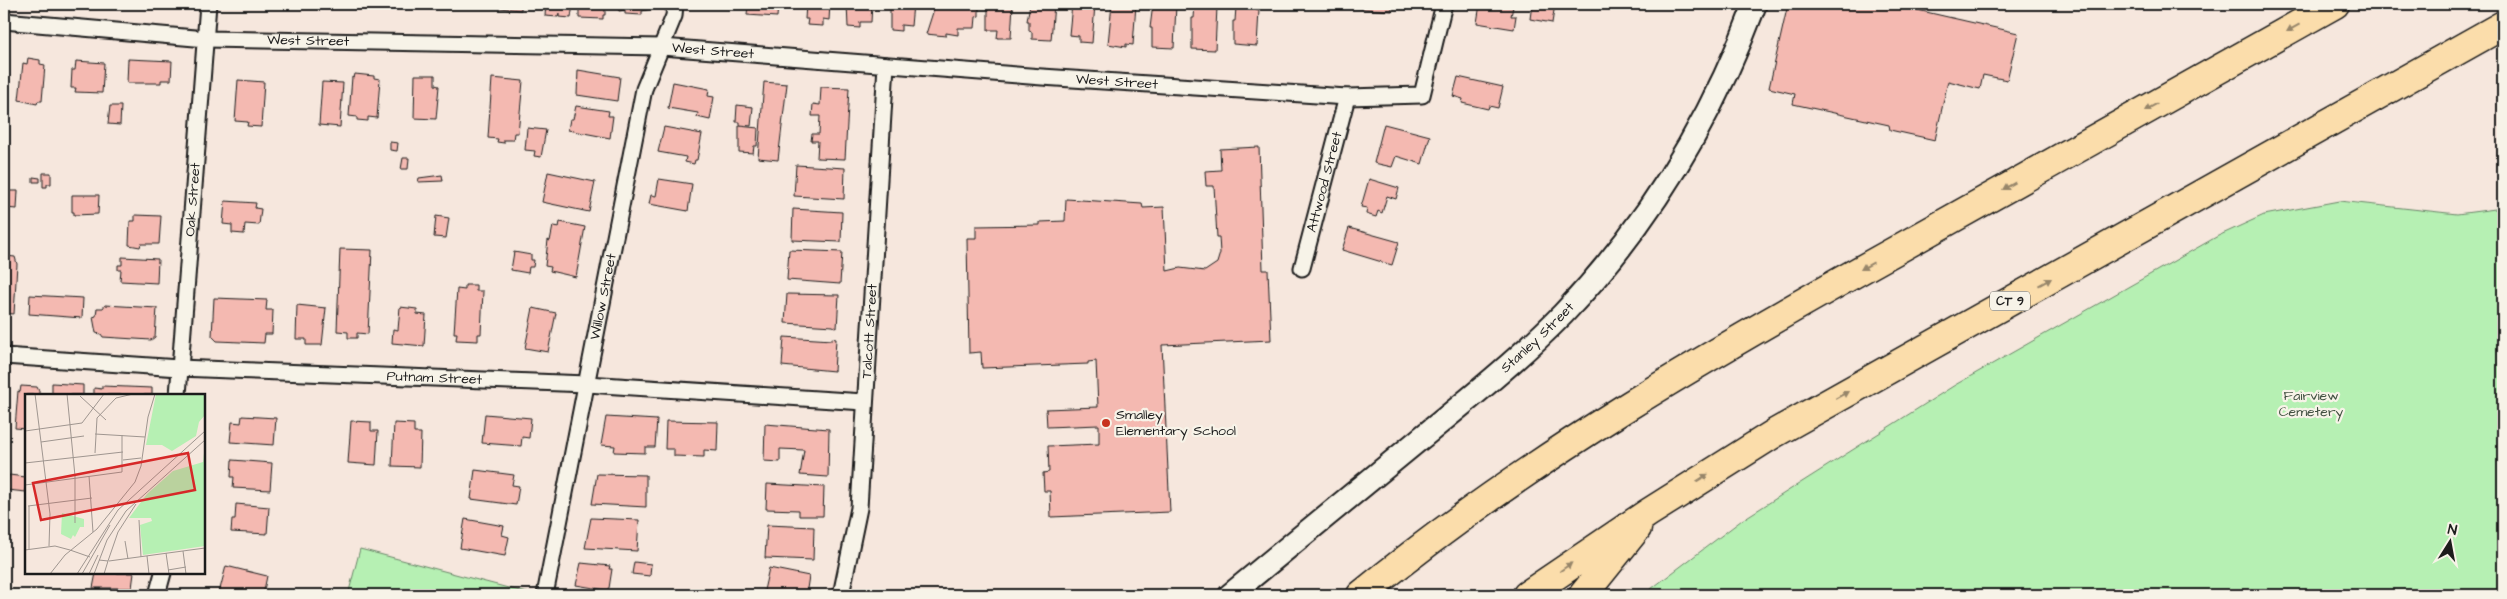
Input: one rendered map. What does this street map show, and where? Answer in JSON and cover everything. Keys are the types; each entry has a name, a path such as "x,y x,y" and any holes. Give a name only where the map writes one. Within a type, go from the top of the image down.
{"highway":[{"path":"1362,593 1511,484 1654,388 1772,319 2335,4"},
{"name":"CT 9","path":"1526,595 1648,512 1808,414 2503,25"},
{"path":"1583,595 1648,512"}],"main road":[{"name":"Stanley Street","path":"1230,595 1485,385 1534,342 1581,295 1645,214 1677,167 1724,78 1755,4"}],"street":[{"name":"Oak Street","path":"178,394 208,4"},
{"name":"Willow Street","path":"545,595 644,89 674,16 675,4"},
{"name":"West Street","path":"4,21 206,39 662,48 1347,96 1422,95 1444,4"},
{"name":"Talcott Street","path":"841,595 859,508 886,65"},
{"name":"Attwood Street","path":"1302,268 1347,96"},
{"name":"Putnam Street","path":"4,356 179,368 587,384 864,402"},
{"path":"157,595 163,574"}],"green space":[{"name":"Fairview Cemetery","path":"2339,201 2457,214 2503,208 2503,595 1643,595 1742,520 1955,385 2218,236 2264,215"},
{"path":"360,549 535,595 348,595"}],"building":[{"path":"290,4 316,4 316,7"},
{"path":"335,4 368,4 368,7"},
{"path":"392,4 410,4 410,8 392,6"},
{"path":"427,4 456,4 455,7"},
{"path":"499,4 521,4 521,10 499,8"},
{"path":"546,4 573,4 571,18 559,17 559,13 558,17 545,16"},
{"path":"579,4 605,4 603,19 579,18"},
{"path":"616,4 653,4 652,9 642,11 642,15 625,14 625,10 619,11"},
{"path":"748,4 778,4 777,17 747,15"},
{"path":"806,4 830,4 829,20 823,19 823,26 807,25 808,19 805,19"},
{"path":"847,4 872,4 871,22 860,22 860,28 848,27"},
{"path":"890,4 913,4 911,26 901,25 901,31 890,30"},
{"path":"943,4 977,4 979,16 976,17 975,28 958,28 958,35 946,33 946,36 926,34 935,6 943,6"},
{"path":"990,4 1013,4 1011,38 997,38 998,30 988,30 988,7 990,7"},
{"path":"1030,4 1054,4 1051,40 1032,39 1032,32 1029,31 1029,21 1027,21"},
{"path":"1072,4 1095,4 1092,43 1079,42 1079,36 1069,35"},
{"path":"1112,4 1136,4 1133,45 1126,44 1126,47 1108,44"},
{"path":"1153,4 1176,4 1174,48 1152,47 1152,28 1150,28"},
{"path":"1195,4 1215,4 1215,7 1217,7 1215,50 1192,49 1192,18 1194,18"},
{"path":"1246,4 1252,4 1252,9 1259,10 1257,46 1233,44 1233,21 1235,21 1236,7 1246,8"},
{"path":"1337,4 1392,4 1392,11 1337,7"},
{"path":"1480,4 1513,7 1511,16 1516,16 1514,29 1477,23"},
{"path":"1532,4 1555,4 1552,23 1530,19"},
{"path":"1788,4 1891,4 2018,33 2007,80 1983,75 1980,89 1948,81 1935,140 1890,130 1889,125 1793,104 1795,94 1769,88"},
{"path":"28,58 40,60 40,64 45,65 42,101 38,101 37,104 19,100 23,63 27,64"},
{"path":"128,59 172,61 171,80 161,80 161,83 127,83"},
{"path":"76,61 104,63 102,93 75,92 76,88 71,88 72,70 75,70"},
{"path":"578,70 620,77 617,101 577,95"},
{"path":"355,74 374,76 374,78 380,79 377,118 368,117 368,121 357,120 357,117 349,116 352,77 354,78"},
{"path":"415,75 435,75 435,85 439,86 436,119 414,118"},
{"path":"1458,77 1503,87 1498,108 1489,106 1488,109 1462,103 1463,99 1453,96"},
{"path":"492,78 523,81 518,133 514,133 513,140 504,140 504,143 497,142 498,139 488,138"},
{"path":"238,80 264,82 261,127 247,126 248,122 235,121"},
{"path":"322,82 343,83 340,127 319,125"},
{"path":"673,82 709,89 708,96 714,97 710,120 697,117 698,113 668,108"},
{"path":"764,82 787,84 778,160 758,158"},
{"path":"821,87 849,88 845,159 817,158 818,141 811,141 812,134 819,134 820,116 812,116 813,104 820,105"},
{"path":"737,105 753,107 751,126 740,125 740,122 736,122"},
{"path":"110,106 121,106 120,125 108,124"},
{"path":"576,106 609,111 608,116 613,116 610,138 568,130 570,119 573,119"},
{"path":"1384,124 1430,136 1422,164 1396,156 1392,167 1374,163"},
{"path":"739,126 758,128 757,146 754,146 753,153 739,152"},
{"path":"664,127 702,134 697,160 695,160 694,164 685,162 686,157 658,152"},
{"path":"527,128 546,130 541,157 534,156 535,151 525,150"},
{"path":"390,142 398,143 397,151 390,150"},
{"path":"1259,147 1263,270 1268,270 1271,340 1162,345 1170,512 1051,517 1050,491 1044,491 1043,473 1049,472 1048,446 1099,444 1099,425 1047,427 1046,409 1098,407 1096,361 1088,362 1088,364 982,368 981,352 969,353 967,238 976,238 976,226 1040,225 1040,222 1065,221 1066,199 1142,204 1143,208 1164,207 1167,271 1180,268 1205,271 1217,263 1220,253 1219,237 1217,237 1214,186 1206,186 1205,171 1221,170 1220,149"},
{"path":"403,158 409,158 408,169 401,169"},
{"path":"796,165 845,168 844,199 794,196"},
{"path":"548,172 595,182 589,212 542,202"},
{"path":"43,173 51,173 51,184 47,184 47,187 43,187"},
{"path":"442,175 443,181 418,182 419,178"},
{"path":"33,177 40,178 40,182 33,182"},
{"path":"659,179 692,184 688,211 649,204 651,195 656,196"},
{"path":"1369,179 1399,188 1396,199 1387,196 1382,213 1378,211 1376,217 1366,214 1367,208 1361,207"},
{"path":"4,191 18,191 17,209 4,208"},
{"path":"72,195 99,195 98,214 74,215 74,212 72,212"},
{"path":"225,201 256,203 255,208 261,209 259,225 245,224 244,234 232,233 232,225 223,224"},
{"path":"793,209 842,212 841,242 792,240"},
{"path":"135,215 161,216 159,244 141,244 140,247 129,245 130,221 135,221"},
{"path":"436,216 449,218 446,238 434,237"},
{"path":"560,222 585,227 576,277 550,271 551,267 545,266 548,240 550,241 553,226 559,227"},
{"path":"1349,228 1399,242 1392,265 1342,250"},
{"path":"340,249 372,250 368,334 357,333 357,338 348,338 348,332 337,331"},
{"path":"789,250 842,252 840,284 787,280"},
{"path":"514,252 531,255 531,260 534,260 533,267 529,267 528,273 511,270"},
{"path":"4,253 6,253 6,256 15,257 17,264 14,314 4,313"},
{"path":"122,257 158,259 157,283 120,281 121,270 118,270 118,265 122,265"},
{"path":"465,285 476,285 476,291 483,291 481,334 478,334 478,341 456,340 457,333 454,333 457,289 465,290"},
{"path":"787,294 839,295 837,328 833,326 785,323"},
{"path":"30,295 83,298 82,318 29,314"},
{"path":"214,298 267,300 266,310 273,310 272,334 265,334 264,343 217,341 212,336"},
{"path":"105,305 157,308 155,337 151,340 103,337 101,334 96,333 93,317 96,316 97,308 103,308"},
{"path":"297,305 326,308 322,345 306,345 306,339 296,339"},
{"path":"400,307 417,309 417,314 426,315 424,346 392,343 393,329 398,330"},
{"path":"533,308 556,313 548,352 525,348"},
{"path":"784,337 836,339 834,371 782,366"},
{"path":"52,383 83,385 83,394 52,394"},
{"path":"21,386 37,387 39,391 39,394 25,394 25,429 15,428 18,391 20,392"},
{"path":"102,386 152,388 152,394 94,394 94,388 102,389"},
{"path":"485,414 531,418 529,438 522,437 521,446 482,443"},
{"path":"242,416 276,418 274,445 230,442 232,422 241,423"},
{"path":"606,417 657,420 655,447 645,447 645,453 614,452 615,446 601,445"},
{"path":"351,421 371,422 371,431 378,431 376,465 348,463"},
{"path":"666,421 718,422 717,451 704,450 704,457 674,456 674,449 665,449"},
{"path":"394,423 414,424 414,433 421,433 420,467 392,466"},
{"path":"765,424 829,429 828,477 800,475 804,450 780,449 780,462 764,461"},
{"path":"232,460 272,463 270,490 233,488 234,477 231,477"},
{"path":"475,470 514,475 512,485 519,486 516,505 471,499"},
{"path":"597,474 646,475 646,507 592,504"},
{"path":"9,475 25,477 25,492 7,490"},
{"path":"767,484 824,487 823,516 799,516 799,510 766,509"},
{"path":"236,504 269,507 267,534 231,532 232,519 235,519"},
{"path":"591,518 639,520 637,551 585,548"},
{"path":"465,519 504,526 502,535 509,537 505,556 460,548"},
{"path":"767,525 814,527 813,560 765,558"},
{"path":"634,562 651,564 650,576 632,574"},
{"path":"581,563 610,566 609,569 612,569 609,588 606,590 576,585"},
{"path":"226,566 267,576 263,595 219,593"},
{"path":"769,568 809,576 806,595 763,595"},
{"path":"96,574 134,574 132,588 93,588"}],"place":[{"name":"Smalley Elementary School","path":"1106,423"}]}
